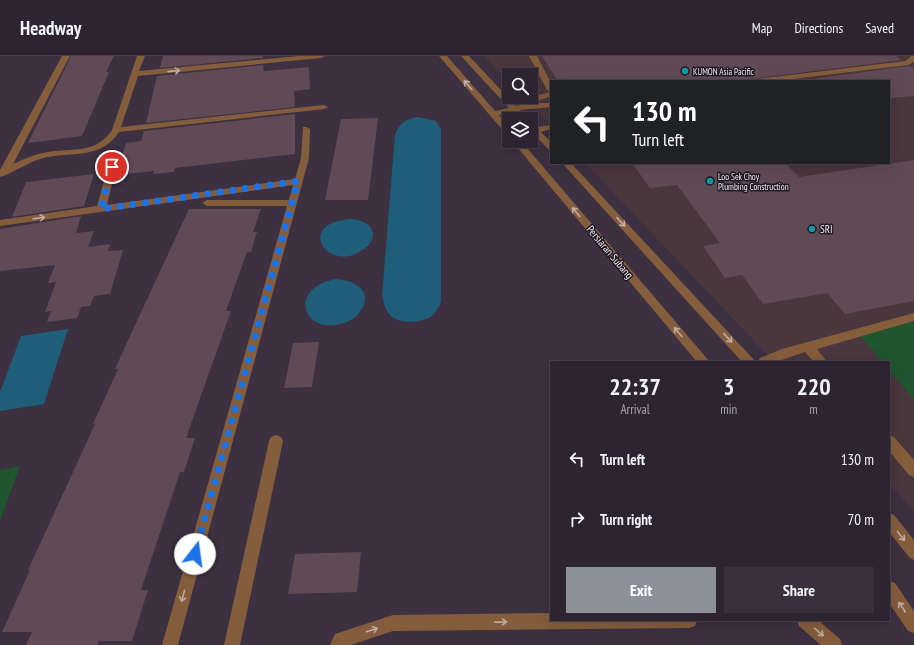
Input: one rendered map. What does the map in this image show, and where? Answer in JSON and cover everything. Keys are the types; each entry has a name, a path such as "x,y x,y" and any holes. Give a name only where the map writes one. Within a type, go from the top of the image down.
{"street":[{"path":"2,173 66,56"},
{"path":"2,173 38,157 96,148 106,144 116,130 141,56"},
{"path":"135,74 320,56"},
{"path":"443,56 502,124"},
{"path":"465,56 517,112"},
{"path":"533,56 550,88"},
{"path":"765,80 908,63 914,58 911,56"},
{"path":"526,106 534,100 550,94"},
{"path":"494,114 526,106 550,105"},
{"path":"116,130 324,106"},
{"path":"538,128 550,127"},
{"path":"170,645 305,158 306,129"},
{"path":"538,134 550,146"},
{"name":"Persiaran Subang","path":"522,148 703,361"},
{"path":"567,164 749,361"},
{"path":"101,209 112,167"},
{"path":"0,223 298,181"},
{"path":"207,203 292,203"},
{"path":"766,361 782,354 914,317"},
{"path":"808,347 820,361"},
{"path":"232,645 276,441"},
{"path":"890,442 914,470"},
{"path":"890,521 914,552"},
{"path":"890,590 914,625"},
{"path":"338,645 341,640 393,623 590,621"},
{"path":"805,621 834,645"}],"shaded area":[{"path":"484,56 914,56 914,510 890,485 890,361 773,361 586,164 890,164 890,80 550,80 550,126 530,104 538,104 538,68 502,68 502,75"}],"green space":[{"path":"914,322 914,399 890,371 890,361 881,361 858,333"},
{"path":"20,466 0,521 0,470"}],"water":[{"path":"418,117 436,121 441,129 441,302 430,317 410,322 395,319 391,316 386,309 382,296 395,135 399,127 404,122"},
{"path":"352,219 362,221 372,230 372,238 368,246 351,256 339,256 329,252 322,245 320,237 324,229 334,222"},
{"path":"335,279 355,284 360,288 364,293 364,305 353,319 344,323 330,325 319,323 311,318 306,310 306,301 310,292 320,285"},
{"path":"68,329 44,404 0,411 0,392 21,336"}],"building":[{"path":"71,56 114,56 106,72 109,72 82,136 28,143"},
{"path":"163,56 263,56 263,58 160,68"},
{"name":"KUMON Asia Pacific","path":"542,56 896,56 902,60 742,80 557,80"},
{"path":"263,65 264,71 309,67 310,89 294,91 295,107 146,123 157,76"},
{"path":"910,66 914,68 914,96 890,98 890,80 805,80"},
{"path":"295,114 295,154 175,168 174,172 153,174 154,171 116,175 126,143 141,141 144,131"},
{"path":"378,118 368,200 325,200 341,119"},
{"name":"SRI","path":"914,160 914,301 845,314 827,293 763,304 742,275 725,278 703,246 720,243 677,185 650,188 633,164 786,164 799,177"},
{"path":"94,174 84,206 12,217 26,182"},
{"path":"189,209 261,209 253,232 257,232 251,252 247,252 226,311 231,311 186,438 195,438 184,472 180,472 141,590 148,590 132,641 99,641 97,645 26,645 32,632 2,632 30,570 28,570 95,424 93,424 118,369 115,369"},
{"path":"81,216 76,233 94,231 88,247 110,244 108,251 123,250 110,294 94,296 90,306 81,307 77,318 47,322 51,311 45,312 56,282 48,283 55,265 0,271 0,229"},
{"path":"319,342 312,387 284,388 293,343"},
{"path":"361,552 357,592 288,594 295,554"}],"place":[{"name":"KUMON Asia Pacific","path":"685,71"},
{"name":"Loo Sek Choy Plumbing Construction","path":"710,181"},
{"name":"SRI","path":"812,229"}],"route":[{"path":"112,167 101,209 298,181 195,554"}]}
